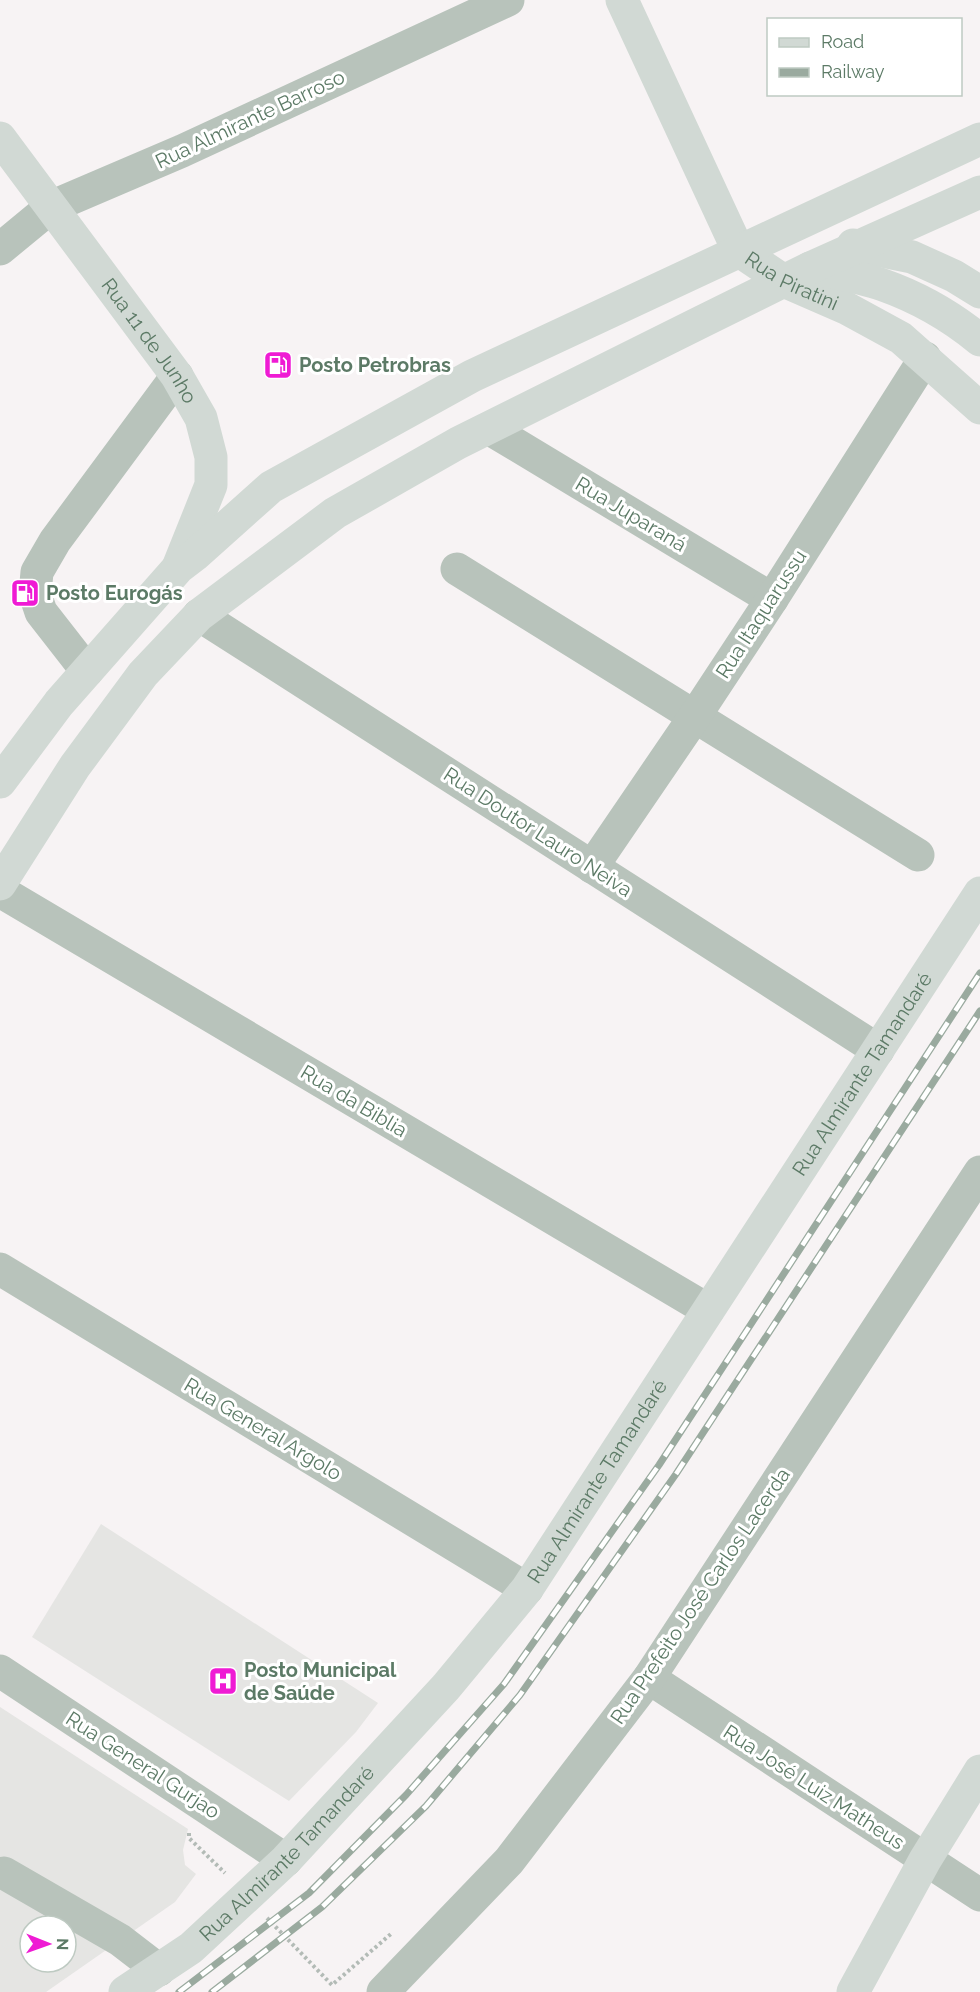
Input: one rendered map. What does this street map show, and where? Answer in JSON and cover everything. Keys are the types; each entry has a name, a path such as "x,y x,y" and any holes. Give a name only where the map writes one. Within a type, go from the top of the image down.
{"main road":[{"name":"Rua Piratini","path":"622,0 738,250 797,274 846,308 901,338 980,408"},
{"name":"Rua 11 de Junho","path":"0,138 177,376 201,418 211,457 210,485 178,568"},
{"path":"0,782 59,703 178,568 271,487 472,376 980,139"},
{"path":"0,884 75,766 144,674 199,615 336,513 458,444 797,274 980,192"},
{"path":"738,250 805,243 858,246 912,257 954,276 980,292"},
{"path":"797,274 882,285 920,301 980,340"},
{"name":"Rua Almirante Tamandaré","path":"125,1992 191,1948 286,1860 446,1687 527,1589 980,893"},
{"path":"853,1992 925,1860 980,1770"}],"street":[{"name":"Rua Almirante Barroso","path":"0,249 51,207 182,151 508,0"},
{"name":"Rua Itaquarussu","path":"592,867 772,599 925,358"},
{"path":"87,671 41,612 35,594 37,572 55,541 177,376"},
{"name":"Rua Juparaná","path":"490,429 772,599"},
{"path":"458,569 918,855"},
{"name":"Rua Doutor Lauro Neiva","path":"199,615 878,1050"},
{"name":"Rua da Biblia","path":"0,891 708,1310"},
{"name":"Rua Prefeito José Carlos Lacerda","path":"383,1992 509,1861 649,1678 980,1172"},
{"name":"Rua General Argolo","path":"0,1269 527,1589"},
{"name":"Rua General Gurjao","path":"0,1671 286,1860"},
{"name":"Rua José Luiz Matheus","path":"649,1678 980,1895"},
{"path":"4,1873 120,1940 159,1970"},
{"path":"838,1992 868,1962"}],"path":[{"path":"213,1862 229,1878"},
{"path":"261,1911 332,1985"}],"shaded area":[{"name":"Posto Municipal de Saúde","path":"101,1524 378,1703 356,1732 289,1801 32,1637"},
{"path":"0,1707 188,1829 183,1850 185,1865 196,1874 175,1902 78,1970 78,1914 18,1914 18,1974 72,1974 46,1992 0,1992"}],"railway":[{"path":"179,1992 309,1893 406,1795 504,1684 659,1465 980,973"},
{"path":"212,1992 322,1907 426,1806 520,1695 676,1474 980,1011"}],"place":[{"name":"Posto Petrobras","path":"278,365"},
{"name":"Posto Eurogás","path":"25,593"},
{"name":"Posto Municipal de Saúde","path":"223,1681"}]}
